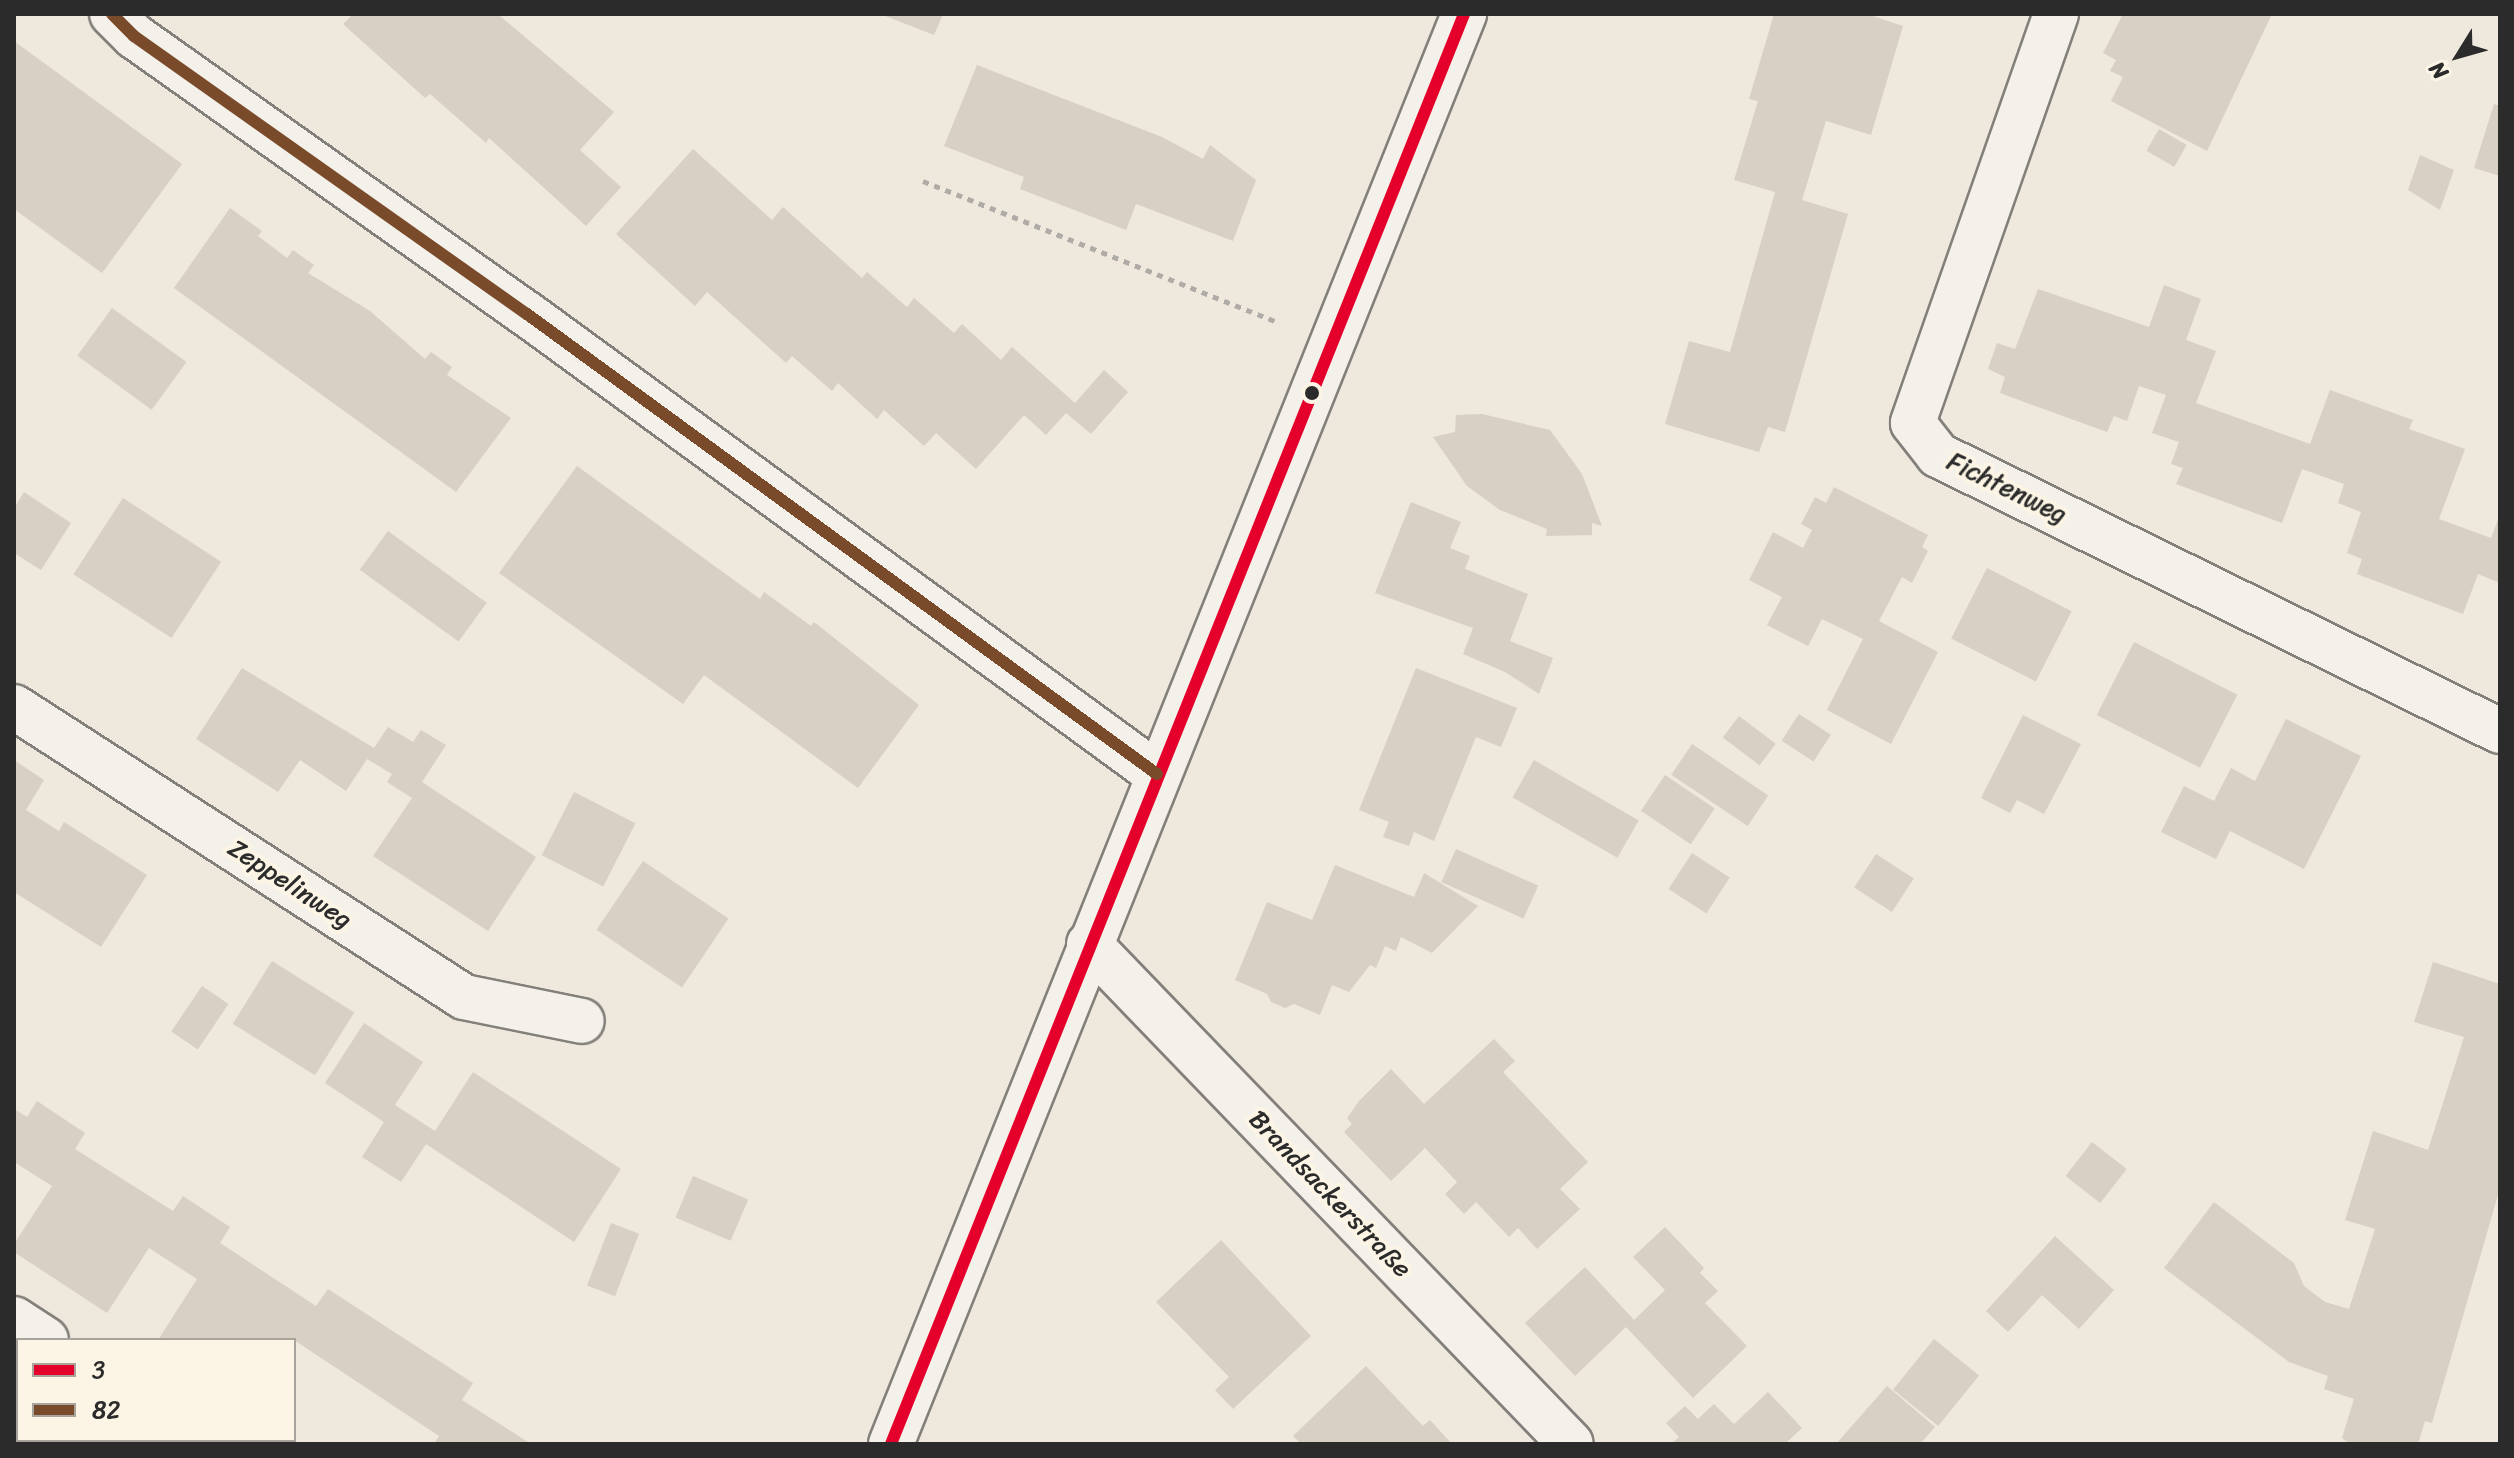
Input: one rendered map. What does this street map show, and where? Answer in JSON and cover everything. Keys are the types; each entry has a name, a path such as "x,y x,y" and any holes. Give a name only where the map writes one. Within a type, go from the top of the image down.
{"street":[{"path":"112,14 134,36 527,314 1157,774"},
{"path":"891,1444 1464,14"},
{"name":"Fichtenweg","path":"2056,14 1913,423 1938,455 2500,731"},
{"name":"Zeppelinweg","path":"14,707 464,997 582,1021"},
{"name":"Brandsackerstraße","path":"1089,944 1571,1444"},
{"path":"14,1319 43,1338"}],"path":[{"path":"923,181 1330,344"}],"building":[{"path":"353,14 500,16 614,112 580,150 621,187 586,226 489,138 486,143 430,94 425,98 343,24"},
{"path":"880,14 943,14 934,35"},
{"path":"1774,14 1867,14 1903,26 1871,135 1826,121 1802,200 1848,214 1785,432 1768,427 1759,452 1665,424 1689,341 1730,352 1775,192 1734,180 1758,101 1749,99"},
{"path":"2123,14 2272,14 2207,151 2111,101 2123,77 2110,71 2116,60 2103,53"},
{"path":"14,41 182,164 102,273 14,209"},
{"path":"977,65 1162,137 1203,159 1210,145 1256,180 1233,241 1136,204 1126,230 1020,189 1024,177 944,146"},
{"path":"2494,104 2500,106 2500,176 2474,168"},
{"path":"2159,129 2187,145 2174,167 2146,151"},
{"path":"693,149 772,220 783,207 862,278 867,272 907,307 914,298 954,333 962,324 1001,360 1012,347 1075,403 1104,370 1128,392 1091,434 1066,413 1046,435 1024,415 976,469 936,433 924,446 884,410 877,419 838,383 832,391 792,356 786,363 707,292 695,306 616,234"},
{"path":"2420,155 2454,170 2440,210 2408,190"},
{"path":"230,208 262,231 258,236 287,258 293,250 314,265 308,273 370,311 425,359 431,352 452,367 447,375 511,418 456,492 174,288"},
{"path":"2164,285 2201,299 2186,340 2216,351 2196,403 2310,444 2330,390 2413,420 2409,429 2465,449 2439,519 2491,538 2500,514 2500,583 2478,574 2463,614 2357,574 2362,559 2347,553 2361,512 2338,503 2344,484 2302,469 2282,523 2176,484 2183,468 2171,464 2179,442 2152,433 2166,395 2139,386 2127,421 2114,416 2107,432 2000,393 2005,377 1988,369 1997,343 2015,349 2038,289 2149,327"},
{"path":"112,308 186,362 152,410 77,356"},
{"path":"1482,414 1550,430 1582,474 1602,526 1592,523 1592,535 1546,536 1547,529 1500,510 1467,486 1433,437 1455,432 1456,415"},
{"path":"577,466 760,599 764,592 811,626 814,622 919,705 858,788 704,675 683,704 499,573"},
{"path":"1834,487 1928,535 1922,547 1928,551 1912,583 1902,577 1879,621 1938,652 1891,744 1827,710 1863,639 1822,619 1808,646 1767,625 1782,597 1749,580 1773,532 1803,548 1812,530 1801,524 1815,497 1826,503"},
{"path":"24,492 71,523 41,570 14,553 14,508"},
{"path":"123,498 221,562 172,638 73,574"},
{"path":"1411,502 1461,522 1450,548 1470,556 1465,569 1528,594 1510,641 1553,658 1539,694 1505,672 1463,654 1473,628 1375,593"},
{"path":"388,531 487,603 458,642 360,570"},
{"path":"1987,568 2072,611 2036,682 1951,638"},
{"path":"2134,642 2237,695 2200,768 2097,715"},
{"path":"242,668 374,748 388,727 413,742 421,730 446,745 422,782 536,857 488,931 373,856 412,798 387,782 392,774 367,759 346,791 300,760 278,792 196,739"},
{"path":"1416,668 1517,708 1501,747 1476,737 1434,841 1414,832 1409,846 1383,837 1389,822 1359,810"},
{"path":"1799,714 1831,735 1813,762 1782,741"},
{"path":"2023,715 2081,744 2044,814 2017,800 2010,813 1981,798"},
{"path":"1739,716 1776,744 1759,765 1723,738"},
{"path":"2286,719 2361,756 2304,869 2230,831 2216,859 2161,832 2184,786 2214,801 2231,768 2255,781"},
{"path":"1692,744 1768,795 1748,826 1671,775"},
{"path":"14,760 44,780 26,810 59,831 64,822 147,875 101,947 14,892"},
{"path":"1534,760 1639,820 1617,858 1512,797"},
{"path":"1665,775 1715,809 1691,844 1641,811"},
{"path":"574,792 635,823 603,887 542,855"},
{"path":"1456,849 1538,886 1524,918 1441,882"},
{"path":"1692,853 1730,878 1706,914 1669,889"},
{"path":"1876,854 1914,879 1892,912 1854,888"},
{"path":"643,861 728,919 682,987 597,930"},
{"path":"1335,865 1414,897 1424,873 1478,906 1432,953 1401,937 1396,951 1385,946 1376,968 1370,965 1349,992 1332,985 1320,1015 1294,1004 1285,1008 1271,1002 1267,994 1235,980 1267,902 1312,920"},
{"path":"272,961 354,1012 315,1075 233,1024"},
{"path":"2433,962 2500,984 2500,1188 2432,1423 2425,1421 2418,1444 2350,1444 2342,1438 2354,1399 2324,1389 2328,1376 2289,1362 2164,1268 2214,1202 2294,1263 2304,1286 2325,1302 2349,1309 2375,1229 2345,1220 2373,1131 2428,1150 2464,1037 2414,1022"},
{"path":"202,986 229,1004 198,1049 171,1032"},
{"path":"364,1023 423,1062 395,1105 435,1131 473,1072 621,1169 574,1242 426,1144 401,1182 362,1157 384,1122 325,1083"},
{"path":"1494,1039 1515,1061 1503,1072 1588,1162 1560,1189 1580,1209 1537,1249 1518,1228 1509,1237 1476,1202 1464,1214 1445,1194 1457,1182 1425,1148 1391,1181 1344,1132 1352,1124 1347,1118 1359,1101 1391,1069 1424,1104"},
{"path":"37,1101 85,1133 75,1149 173,1211 183,1196 230,1227 220,1243 316,1306 328,1289 473,1383 462,1400 531,1444 434,1444 439,1436 296,1341 296,1338 159,1338 197,1279 149,1248 107,1313 14,1252 14,1244 52,1186 14,1162 14,1109 27,1117"},
{"path":"2092,1142 2127,1169 2100,1203 2066,1176"},
{"path":"693,1176 748,1199 731,1241 675,1217"},
{"path":"611,1223 639,1234 615,1296 587,1286"},
{"path":"1665,1227 1704,1268 1700,1273 1718,1291 1705,1303 1747,1346 1693,1398 1626,1327 1575,1376 1525,1323 1585,1267 1634,1320 1665,1290 1633,1257"},
{"path":"2055,1236 2114,1290 2079,1329 2042,1295 2008,1332 1986,1311"},
{"path":"1221,1240 1311,1336 1233,1409 1215,1390 1229,1377 1156,1302"},
{"path":"1934,1339 1979,1376 1938,1426 1893,1390"},
{"path":"1366,1366 1423,1426 1430,1420 1452,1444 1301,1444 1293,1436"},
{"path":"1887,1386 1935,1427 1920,1444 1836,1444"},
{"path":"1768,1392 1802,1428 1785,1444 1671,1444 1679,1437 1666,1423 1685,1406 1698,1419 1714,1404 1734,1424"}],"transit line":[{"name":"82","path":"112,14 134,36 527,314 1157,774"},
{"name":"3","path":"891,1444 1464,14"}]}
